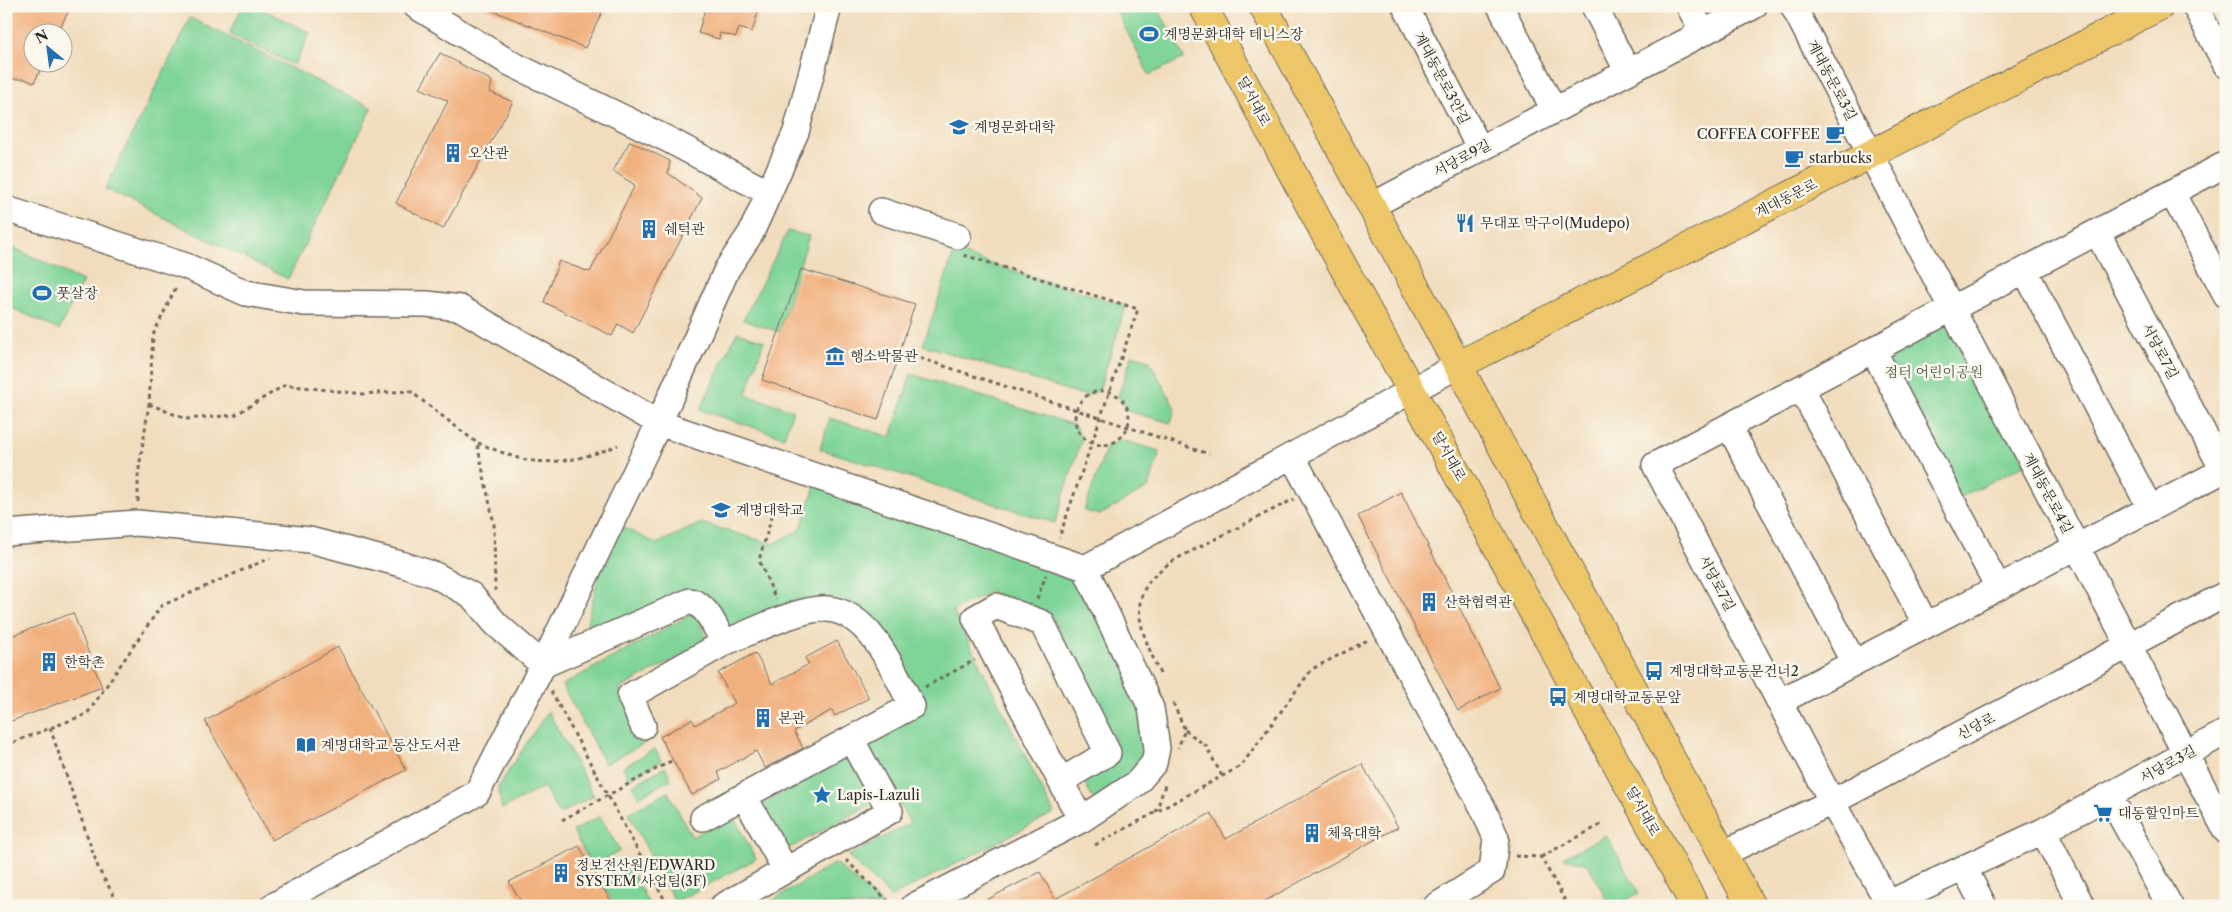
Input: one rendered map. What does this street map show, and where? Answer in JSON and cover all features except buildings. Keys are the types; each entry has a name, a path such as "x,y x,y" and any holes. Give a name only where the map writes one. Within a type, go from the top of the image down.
{"main road":[{"name":"달서대로","path":"1203,6 1323,230 1695,906"},
{"path":"1263,6 1724,853 1751,906"},
{"name":"계대동문로","path":"1459,365 2160,6"}],"street":[{"path":"416,6 510,63 667,139 769,192"},
{"path":"272,906 477,793 546,675 726,269 751,233 796,132 829,6"},
{"name":"계대동문로3안길","path":"1405,6 1480,149"},
{"path":"1500,6 1554,110"},
{"path":"1594,6 1628,72"},
{"path":"1689,6 1703,33"},
{"name":"서당로9길","path":"1371,206 1754,6"},
{"name":"계대동문로3길","path":"1793,6 1871,154"},
{"path":"2195,6 2226,65"},
{"name":"계대동문로4길","path":"1871,154 2226,831"},
{"name":"서당로7길","path":"2097,232 2224,470 1779,702 1655,465 2025,271 2097,232 2226,164"},
{"path":"2172,193 2226,295"},
{"path":"6,209 186,266 246,293 304,303 427,304 460,308 659,423 1085,568 1151,708 1157,748 1154,763 1137,783 1081,820 914,906"},
{"path":"881,212 959,245"},
{"path":"2025,271 2150,508"},
{"path":"1873,350 1998,588"},
{"name":"계대동문로","path":"1085,568 1459,365"},
{"path":"1801,388 1926,625"},
{"path":"1729,426 1854,663"},
{"path":"1292,456 1483,808 1496,838 1492,871 1436,906"},
{"path":"6,533 138,524 310,540 435,575 471,595 496,624 546,675"},
{"name":"신당로","path":"1724,853 1832,802 2226,594"},
{"path":"546,675 690,602 698,603 703,608 724,643"},
{"path":"1060,781 1108,753 1042,623 996,606 975,618 1060,781 1081,820"},
{"path":"643,726 630,696 724,643 810,610 828,609 844,614 860,624 884,650 912,706 703,818"},
{"path":"1779,702 1889,904"},
{"name":"서당로3길","path":"1889,904 2044,831 2226,732"},
{"path":"723,906 890,810 851,739"},
{"path":"2110,795 2170,906"},
{"path":"744,796 785,869"},
{"path":"2044,831 2082,906"},
{"path":"1964,868 1984,906"}],"path":[{"path":"959,245 1138,309 1102,418 1034,607"},
{"path":"138,524 138,474 149,404 153,335 186,266"},
{"path":"905,353 1209,454"},
{"path":"149,404 186,418 235,415 285,385 364,394 410,391 477,443 520,458 546,462 576,459 618,445"},
{"path":"1110,392 1124,403 1128,411 1127,426 1122,436 1115,441 1107,444 1093,443 1082,436 1077,429 1075,420 1077,410 1086,397 1093,393 1110,392"},
{"path":"477,443 494,524 496,624"},
{"path":"1161,676 1141,630 1142,592 1150,580 1160,569 1176,559 1311,490"},
{"path":"772,516 759,560 784,620"},
{"path":"6,745 87,714 161,606 275,556"},
{"path":"1094,845 1240,766 1312,669 1387,630"},
{"path":"907,697 978,659"},
{"path":"546,675 668,906"},
{"path":"1169,694 1185,730 1206,746 1222,776"},
{"path":"50,728 99,870 120,906"},
{"path":"1175,758 1185,730"},
{"path":"562,820 672,760"},
{"path":"1156,812 1168,776"},
{"path":"1495,855 1541,857 1604,823"},
{"path":"830,844 893,906"},
{"path":"1541,857 1568,906"}],"green space":[{"path":"243,6 256,6 310,33 294,65 229,34"},
{"name":"계명문화대학 테니스장","path":"1122,6 1157,6 1184,58 1149,75 1116,10"},
{"path":"190,18 372,108 288,279 105,189"},
{"path":"788,231 809,236 779,332 743,320"},
{"name":"풋살장","path":"6,244 83,281 59,330 6,305"},
{"path":"954,252 1126,306 1099,390 1086,396 923,345"},
{"name":"점터 어린이공원","path":"1950,316 2026,464 1957,499 1879,353"},
{"path":"737,332 764,341 746,395 793,410 784,437 700,410"},
{"path":"1132,355 1149,360 1175,408 1171,423 1127,411 1118,396"},
{"path":"911,374 1074,425 1082,438 1055,523 820,449 830,418 891,437"},
{"path":"1121,440 1160,451 1149,487 1100,515 1084,511 1107,446"},
{"path":"818,477 1085,568 1157,748 1098,808 1074,763 1115,740 1050,613 990,592 953,611 1054,813 891,897 848,856 910,823 865,741 923,709 841,607 735,632 696,607 580,652 612,521 656,544 701,523 773,544 801,529"},
{"path":"694,613 709,641 619,689 647,742 605,764 562,685"},
{"path":"548,711 594,796 559,814 544,787 502,809 498,787"},
{"path":"655,749 661,761 629,779 623,767"},
{"path":"848,757 873,803 784,851 759,805"},
{"path":"665,767 671,779 639,797 633,785"},
{"path":"668,792 692,837 733,816 756,859 675,902 628,813"},
{"path":"600,816 620,851 592,866 573,831"},
{"path":"1606,835 1639,893 1616,906 1610,906 1588,864 1563,858"},
{"path":"835,863 882,904 881,906 763,906"},
{"path":"628,865 650,906 614,906 600,880"}],"place":[{"name":"계명문화대학 테니스장","path":"1149,34"},
{"name":"계명문화대학","path":"959,127"},
{"name":"COFFEA COFFEE","path":"1835,134"},
{"name":"오산관","path":"453,153"},
{"name":"starbucks","path":"1794,158"},
{"name":"무대포 막구이(Mudepo)","path":"1465,223"},
{"name":"쉐턱관","path":"649,229"},
{"name":"풋살장","path":"42,293"},
{"name":"행소박물관","path":"835,356"},
{"name":"계명대학교","path":"721,510"},
{"name":"산학협력관","path":"1429,602"},
{"name":"한학촌","path":"49,662"},
{"name":"계명대학교동문건너2","path":"1654,671"},
{"name":"계명대학교동문앞","path":"1558,697"},
{"name":"본관","path":"763,718"},
{"name":"계명대학교 동산도서관","path":"306,745"},
{"name":"Lapis-Lazuli","path":"822,795"},
{"name":"대동할인마트","path":"2103,813"},
{"name":"체육대학","path":"1312,833"},
{"name":"정보전산원/EDWARD SYSTEM 사업팀(3F)","path":"561,873"}]}
